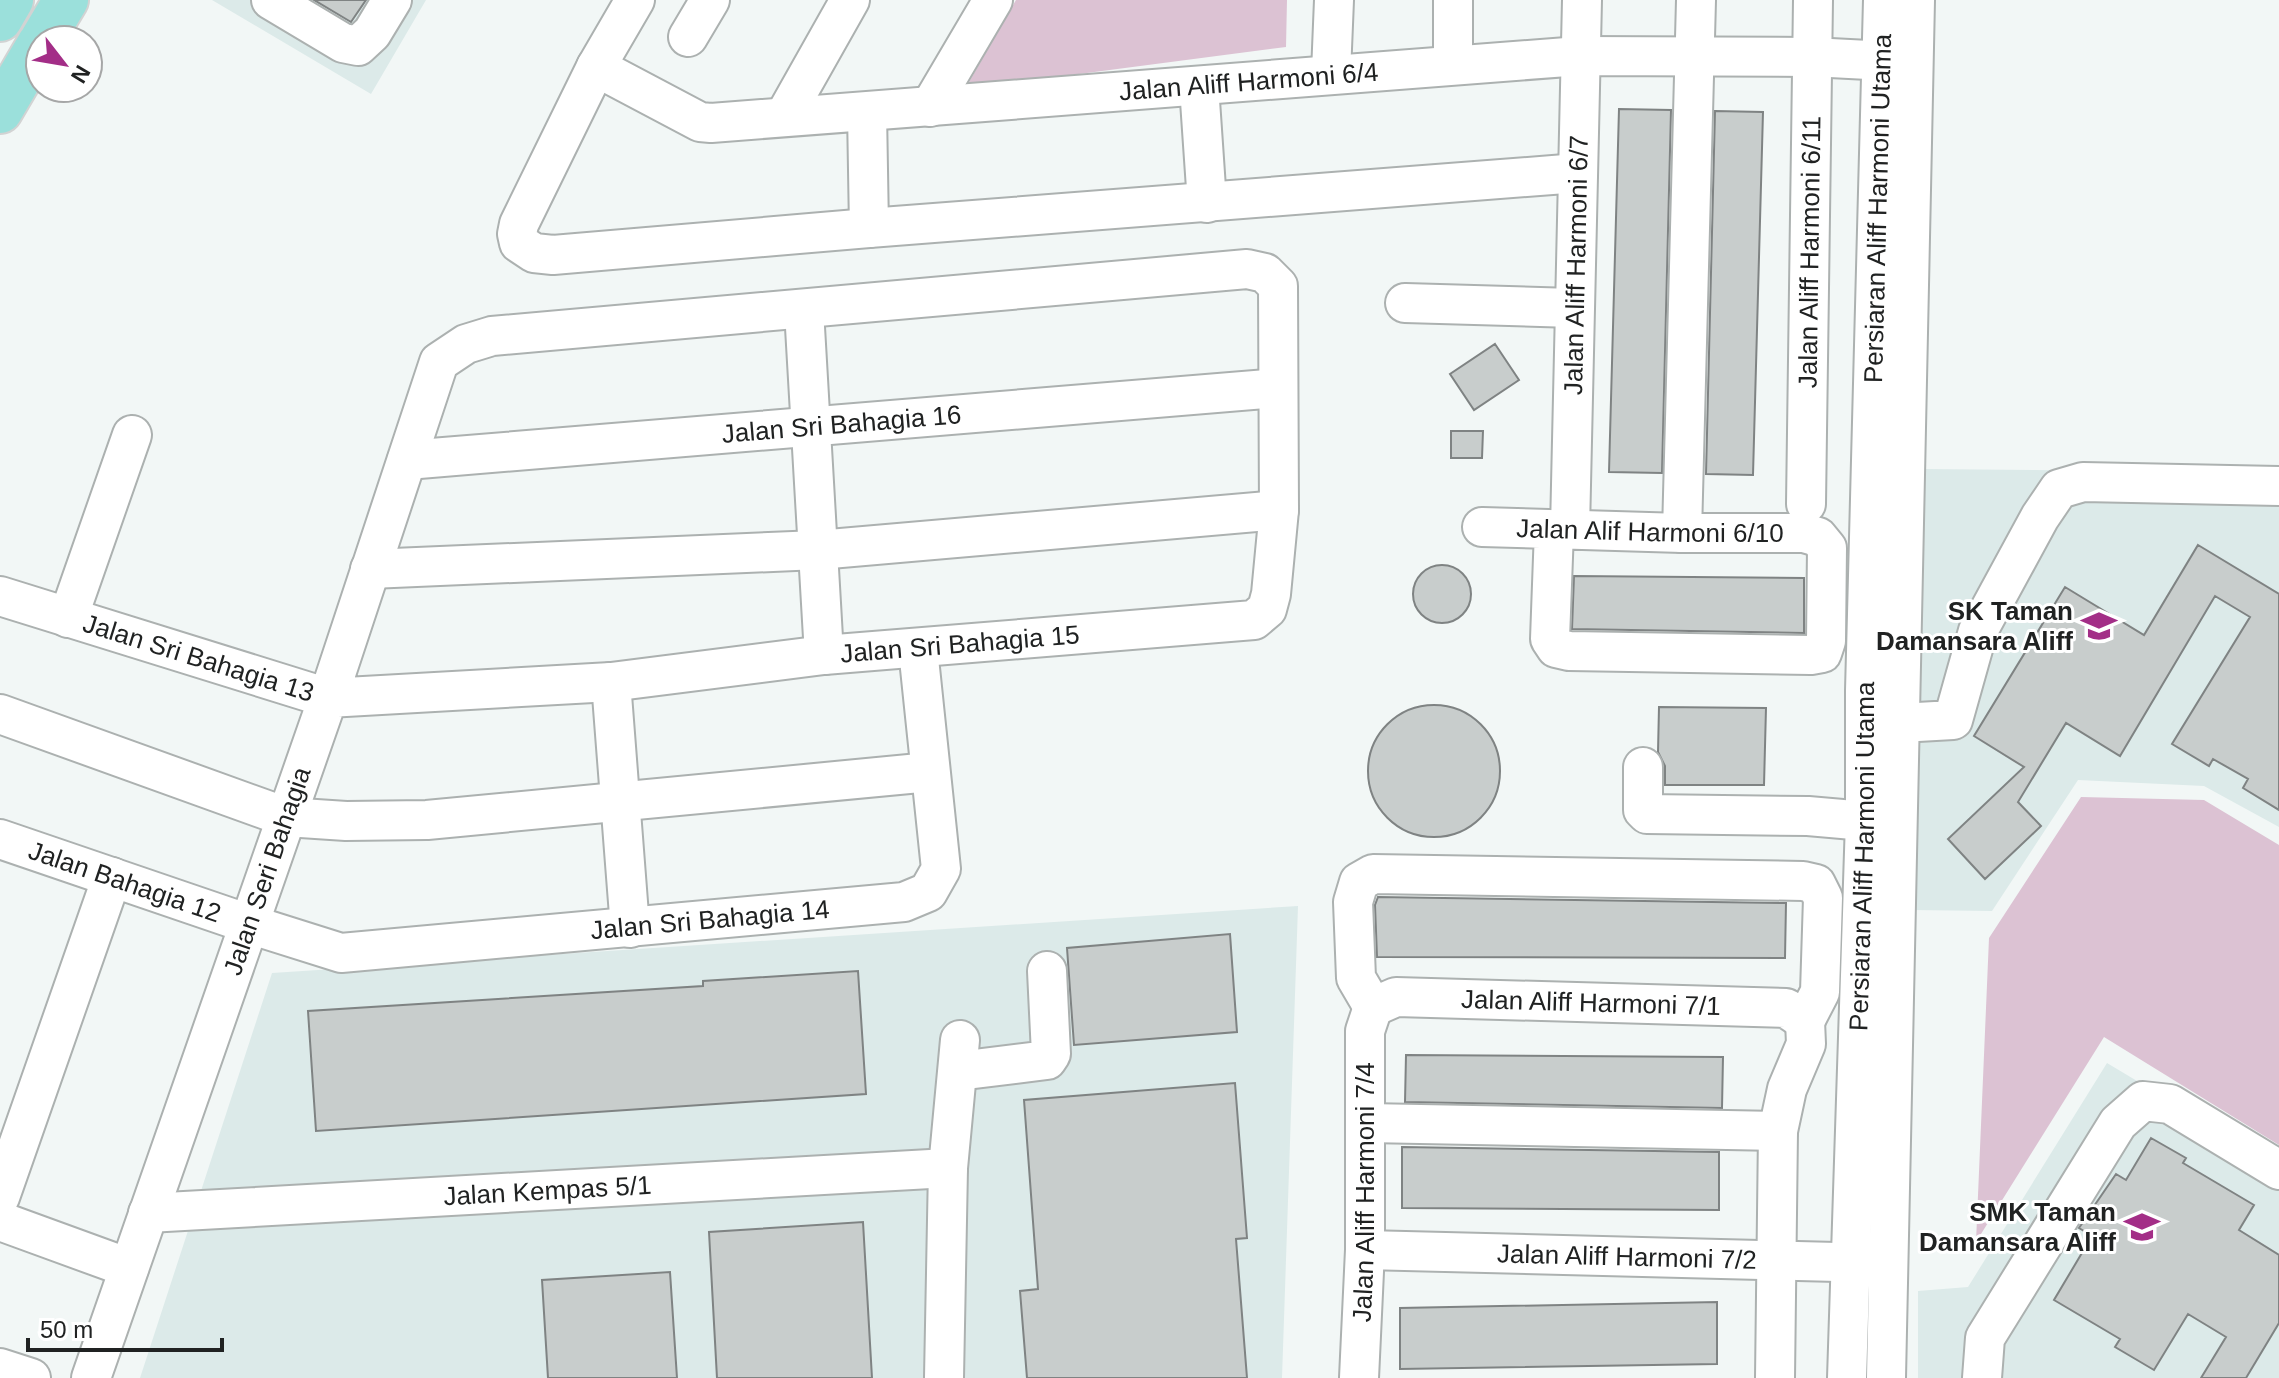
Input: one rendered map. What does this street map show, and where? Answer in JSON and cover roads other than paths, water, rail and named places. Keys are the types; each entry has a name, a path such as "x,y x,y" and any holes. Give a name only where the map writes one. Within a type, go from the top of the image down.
{"main road":[{"path":"52,24 66,0"},
{"path":"0,111 24,71"}],"street":[{"path":"271,0 343,43 358,46 372,33 392,0"},
{"path":"635,0 596,67 519,224 519,243 525,250 553,255 1578,173"},
{"path":"688,37 710,0"},
{"path":"784,117 850,0"},
{"path":"930,107 993,0"},
{"path":"1331,73 1334,0"},
{"path":"1453,0 1453,65"},
{"name":"Jalan Aliff Harmoni 6/7","path":"1562,529 1573,308 1582,0"},
{"path":"1682,533 1696,0"},
{"name":"Jalan Aliff Harmoni 6/11","path":"1562,529 1550,639 1556,648 1569,651 1822,653 1826,641 1827,548 1812,520 1813,0"},
{"name":"Persiaran Aliff Harmoni Utama","path":"1847,1378 1869,1262 1900,723 1898,62 1883,0"},
{"name":"Persiaran Aliff Harmoni Utama","path":"1886,1378 1869,1262 1865,691 1898,62 1915,0"},
{"name":"Jalan Aliff Harmoni 6/4","path":"596,67 700,122 867,112 1331,73 1580,56 1811,57 1898,62"},
{"path":"1199,86 1207,203"},
{"path":"867,112 869,228"},
{"name":"Jalan Sri Bahagia 15","path":"328,698 611,682 824,655 1254,620 1267,609 1279,510 1278,286 1265,273 1247,269 804,310"},
{"path":"1405,303 1573,308"},
{"path":"804,310 824,655"},
{"name":"Jalan Seri Bahagia","path":"91,1378 328,698 439,362 466,344 492,336 804,310"},
{"name":"Jalan Sri Bahagia 16","path":"407,460 1278,388"},
{"name":"Jalan Sri Bahagia 13","path":"68,618 132,435"},
{"path":"1900,723 1953,720 1978,631 2040,517 2059,489 2083,482 2279,486"},
{"path":"370,569 818,550 1279,510"},
{"name":"Jalan Alif Harmoni 6/10","path":"1482,527 1804,533 1812,520"},
{"name":"Jalan Sri Bahagia 13","path":"0,596 328,698"},
{"name":"Jalan Sri Bahagia 14","path":"249,924 341,953 904,902 928,892 941,869 918,649"},
{"path":"611,682 630,928"},
{"path":"0,714 286,817 346,821 427,820 930,772"},
{"path":"1643,767 1643,810 1647,814 1808,816 1865,821"},
{"name":"Jalan Bahagia 12","path":"0,839 249,924"},
{"path":"1373,1007 1356,978 1353,902 1359,882 1373,874 1803,881 1816,884 1823,898 1820,992 1805,1021 1806,1044 1787,1089 1778,1131 1775,1378"},
{"path":"0,1197 112,877"},
{"path":"944,1378 948,1168 959,1056 1047,1060 1051,1054 1047,971"},
{"name":"Jalan Aliff Harmoni 7/1","path":"1373,1007 1396,997 1786,1008 1805,1021"},
{"name":"Jalan Aliff Harmoni 7/4","path":"1359,1378 1365,1250 1365,1031 1373,1007"},
{"path":"1982,1378 1985,1338 2118,1123 2143,1101 2170,1104 2279,1170"},
{"path":"1367,1123 1778,1131"},
{"name":"Jalan Kempas 5/1","path":"148,1213 948,1168"},
{"path":"0,1221 129,1268"},
{"name":"Jalan Aliff Harmoni 7/2","path":"1365,1250 1869,1262"},
{"path":"0,1368 31,1378"}],"place":[{"name":"SK Taman Damansara Aliff","path":"2099,626"},
{"name":"SMK Taman Damansara Aliff","path":"2142,1227"}]}
